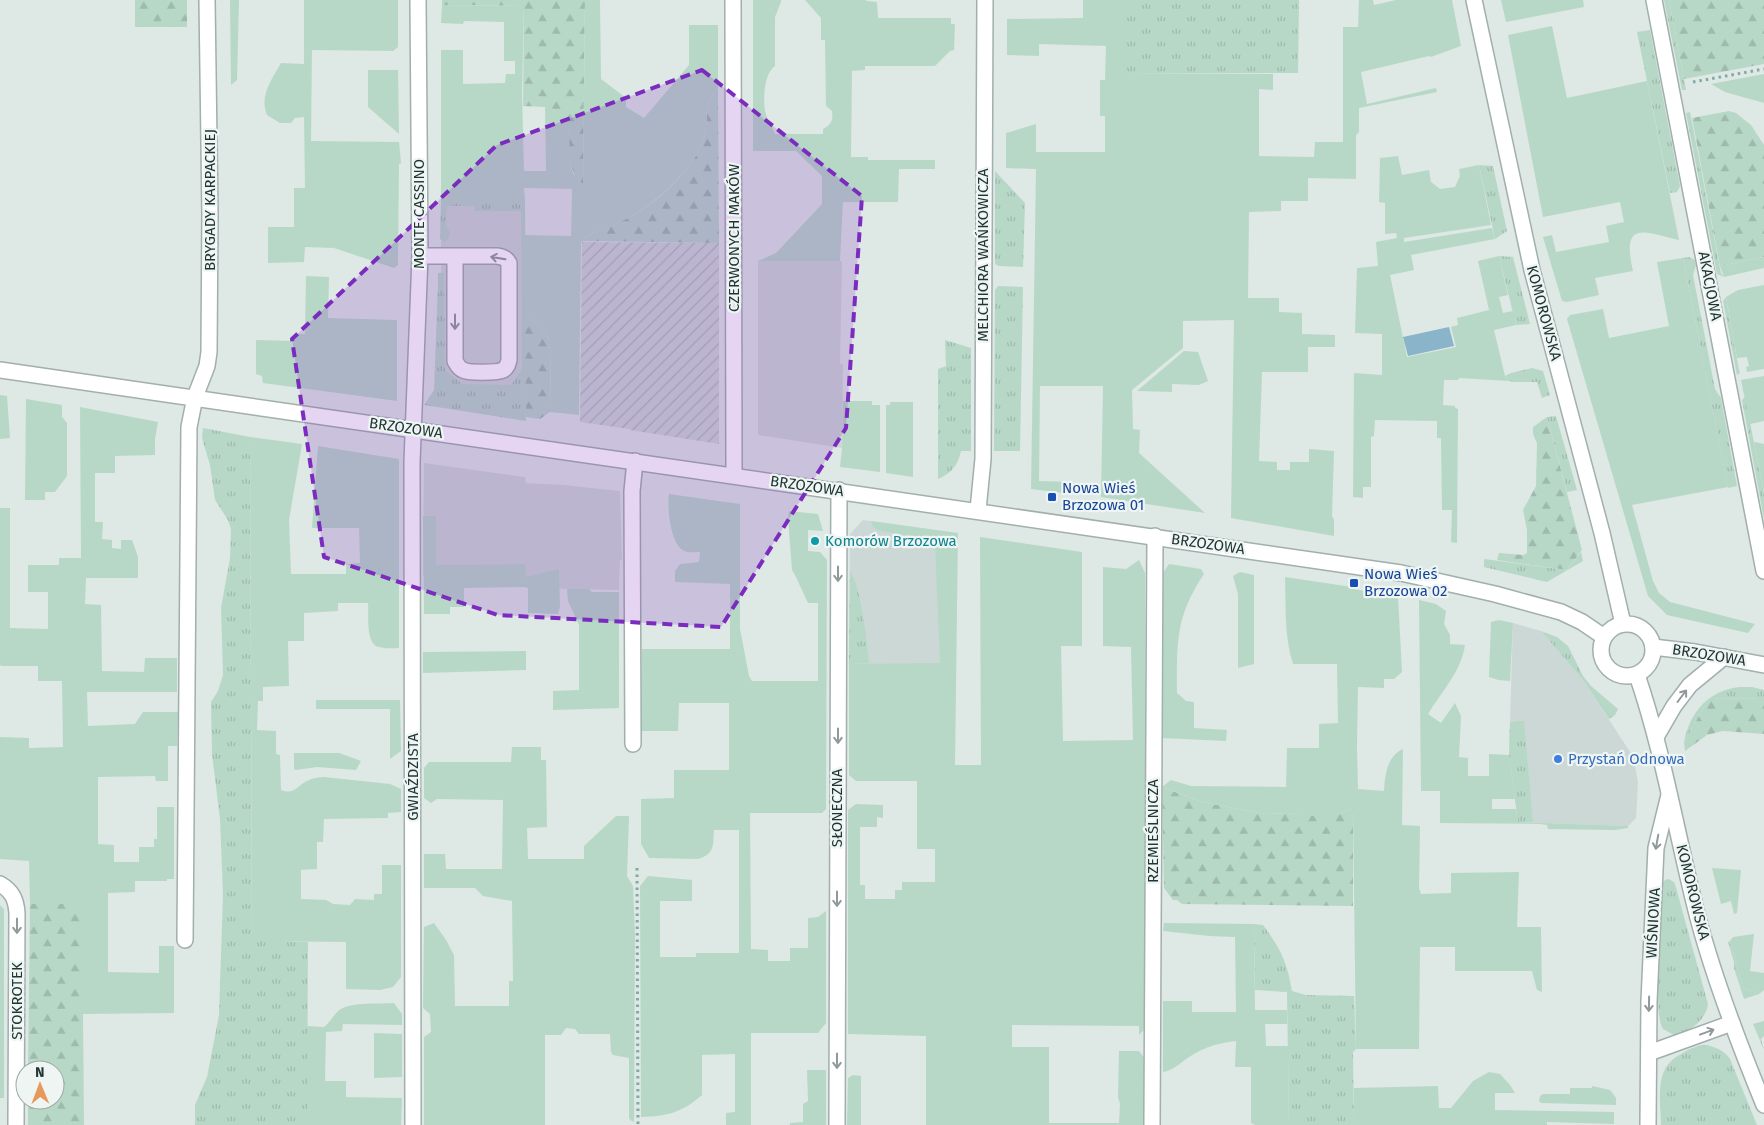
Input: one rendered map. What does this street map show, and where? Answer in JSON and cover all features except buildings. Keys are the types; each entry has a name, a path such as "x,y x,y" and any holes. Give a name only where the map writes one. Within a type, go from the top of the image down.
{"street":[{"name":"BRYGADY KARPACKIEJ","path":"184,940 189,427 196,397 205,373 209,352 210,214 207,0"},
{"name":"MONTE CASSINO","path":"414,429 420,256 418,0"},
{"name":"CZERWONYCH MAKÓW","path":"733,0 734,475"},
{"name":"MELCHIORA WAŃKOWICZA","path":"978,510 983,459 985,0"},
{"name":"KOMOROWSKA","path":"1474,0 1532,270 1602,533 1623,624"},
{"name":"AKACJOWA","path":"1654,0 1764,571"},
{"path":"420,256 455,256 503,257 509,263 502,282 503,344 508,366 503,370 497,372 463,370 455,361 462,344 462,282 455,256"},
{"name":"BRZOZOWA","path":"0,370 1341,563 1423,577 1561,612 1582,622 1604,637"},
{"name":"GWIAŹDZISTA","path":"413,1125 412,462 414,429"},
{"path":"633,744 632,491 635,461"},
{"name":"SŁONECZNA","path":"836,1125 839,490"},
{"name":"RZEMIEŚLNICZA","path":"1152,1125 1155,536"},
{"path":"1623,624 1634,625 1643,630 1650,637 1653,647 1650,664 1637,675 1626,677 1610,672 1603,664 1600,653 1601,642 1604,637 1614,627 1623,624"},
{"name":"BRZOZOWA","path":"1653,647 1764,665"},
{"path":"1656,737 1674,706 1690,685 1724,657"},
{"name":"KOMOROWSKA","path":"1637,675 1656,737 1699,920 1716,979 1764,1105"},
{"name":"WIŚNIOWA","path":"1648,1125 1649,1001 1656,848 1669,795"},
{"name":"STOKROTEK","path":"0,884 12,894 16,901 17,913 16,1125"},
{"path":"1649,1053 1732,1023"}],"path":[{"path":"1671,86 1764,69"},
{"path":"637,868 638,1125"}],"highlighted area":[{"path":"702,70 862,196 846,428 721,627 498,615 324,557 292,339 497,145"}],"shaded area":[{"path":"441,200 525,200 526,398 441,391"},
{"path":"582,242 719,243 719,444 580,422"},
{"path":"758,261 842,261 840,364 843,364 842,448 758,435"},
{"path":"424,463 525,477 526,483 620,491 622,560 620,560 619,590 526,588 526,576 423,576"},
{"path":"863,520 948,532 947,664 849,664 850,534"},
{"path":"1513,623 1541,631 1583,680 1634,758 1638,783 1636,818 1628,826 1518,822 1509,754"}],"green space":[{"path":"135,0 187,0 187,27 135,27"},
{"path":"230,0 239,0 237,80 231,85"},
{"path":"304,0 398,0 398,47 393,51 312,50 311,141 399,142 401,163 399,164 398,265 394,268 334,248 305,247 304,262 268,263 268,227 294,227 294,188 305,188 304,117 295,118 291,123 280,123 267,115 265,108 268,88 281,63 304,64"},
{"path":"442,0 585,0 583,184 576,179 569,160 569,131 554,110 545,107 523,106 524,6 442,5"},
{"path":"585,0 600,0 601,79 626,98 626,107 644,118 689,65 689,25 718,25 718,89 709,101 706,131 700,149 684,171 664,193 642,210 583,238 581,242 579,415 550,412 548,338 544,331 525,317 525,235 571,236 572,189 524,188 525,200 441,200 441,50 463,50 463,84 505,83 506,74 515,74 515,61 504,61 504,22 464,21 463,24 441,23 442,5 524,6 522,94 524,171 546,171 545,107 559,113 565,120 568,129 571,168 575,177 583,184"},
{"path":"753,0 781,0 775,17 775,66 771,69 766,80 764,93 765,111 775,134 823,134 823,129 832,119 832,111 826,106 825,40 821,40 821,18 805,0 866,0 877,2 878,18 951,18 951,24 955,24 954,50 950,51 935,66 865,66 865,70 852,71 851,157 868,157 868,160 935,160 935,169 899,169 898,202 843,202 840,261 758,261 776,253 822,204 822,176 796,151 753,151"},
{"path":"1083,0 1123,0 1123,73 1273,74 1273,90 1259,89 1259,156 1314,157 1315,142 1343,142 1343,27 1358,27 1359,0 1373,0 1374,5 1396,0 1452,0 1461,46 1431,57 1361,72 1367,104 1436,88 1437,92 1359,108 1359,132 1356,135 1356,179 1308,178 1308,201 1281,201 1281,211 1249,212 1248,298 1279,298 1279,312 1302,313 1302,334 1335,335 1335,347 1308,347 1308,372 1262,372 1259,461 1277,462 1277,470 1290,470 1290,462 1309,462 1309,449 1334,451 1332,516 1334,520 1334,536 1231,518 1234,320 1183,321 1183,348 1132,390 1133,429 1140,430 1139,453 1205,513 1101,497 1103,386 1040,386 1039,481 1072,482 1072,494 1031,489 1036,169 1006,168 1006,133 1036,124 1036,152 1105,152 1105,116 1100,116 1100,80 1105,80 1106,46 1039,44 1039,56 1007,55 1007,19 1083,18"},
{"path":"1123,0 1299,0 1298,73 1123,73"},
{"path":"1501,0 1583,0 1584,7 1506,22"},
{"path":"1664,0 1669,0 1686,90 1682,90"},
{"path":"1669,0 1764,0 1764,64 1684,79"},
{"path":"1552,26 1567,98 1647,81 1679,240 1655,234 1638,233 1633,236 1630,243 1633,271 1595,278 1599,295 1567,302 1562,301 1543,237 1552,235 1556,252 1609,242 1606,226 1624,222 1620,202 1543,217 1508,35"},
{"path":"1650,30 1680,186 1677,192 1670,193 1637,32"},
{"path":"368,70 398,70 399,134 368,107"},
{"path":"1764,74 1764,103 1725,92 1711,84"},
{"path":"718,89 719,243 583,241 583,238 642,210 664,193 684,172 700,149 706,131 709,101"},
{"path":"1729,111 1736,113 1751,125 1764,145 1764,257 1720,266 1692,118"},
{"path":"1690,112 1721,273 1724,277 1717,274 1686,113"},
{"path":"1398,156 1402,175 1429,170 1431,182 1440,189 1455,187 1460,176 1459,169 1479,165 1491,225 1404,238 1404,242 1492,228 1495,239 1411,255 1414,270 1390,275 1407,357 1456,347 1451,327 1458,325 1457,318 1489,310 1478,261 1499,256 1508,295 1499,297 1503,313 1513,311 1516,325 1494,330 1505,376 1510,381 1459,378 1458,380 1444,380 1443,405 1455,406 1458,409 1457,543 1451,542 1452,510 1442,510 1441,438 1437,438 1437,421 1375,420 1374,436 1371,437 1371,487 1363,487 1363,498 1353,497 1354,373 1382,375 1382,334 1355,333 1357,268 1378,266 1376,242 1397,238 1396,233 1385,234 1385,203 1379,202 1380,158"},
{"path":"1479,165 1493,166 1507,231 1495,239"},
{"path":"995,171 1025,203 1023,267 999,266 995,264"},
{"path":"441,200 525,200 526,421 424,405 434,390 438,273 444,273 445,370 462,384 511,385 522,369 521,211 475,211 475,206 447,206 446,228 450,229 449,238 445,242 440,239"},
{"path":"1499,256 1513,257 1530,324 1516,325"},
{"path":"1689,257 1695,260 1696,265 1693,275 1715,389 1721,398 1737,486 1728,488 1683,258"},
{"path":"1764,257 1764,268 1724,277 1720,266"},
{"path":"1683,258 1728,487 1632,505 1653,581 1659,593 1670,602 1755,624 1748,633 1667,615 1648,596 1567,319 1570,315 1603,309 1609,338 1669,326 1657,262"},
{"path":"306,276 329,277 328,318 397,320 397,401 263,383 262,376 256,374 256,340 294,341 294,334 305,334"},
{"path":"1764,285 1764,369 1747,372 1746,367 1749,366 1747,357 1737,358 1726,297 1738,290"},
{"path":"998,286 1023,287 1020,451 994,451 995,290"},
{"path":"1726,297 1740,373 1737,375 1723,301"},
{"path":"525,317 541,328 546,334 549,343 550,412 540,419 526,417"},
{"path":"945,340 971,348 971,451 961,451 954,468 938,479 938,369 946,366"},
{"path":"1184,351 1198,352 1208,381 1199,385 1172,384 1172,392 1137,391"},
{"path":"1532,368 1543,371 1550,395 1542,398 1537,382 1511,382 1505,376"},
{"path":"1764,376 1764,421 1750,424 1741,380"},
{"path":"0,395 7,396 10,438 0,439"},
{"path":"1745,397 1764,493 1764,519 1742,400"},
{"path":"26,399 62,405 62,417 67,423 67,476 55,492 45,492 45,500 25,500"},
{"path":"843,401 872,401 872,405 880,405 880,472 840,467"},
{"path":"890,402 913,402 913,477 886,473 886,405 890,405"},
{"path":"80,407 158,422 155,455 115,456 115,473 95,473 95,522 103,522 102,539 112,540 112,548 121,549 121,540 132,540 138,557 138,578 86,578 85,604 101,605 102,671 144,672 145,658 177,658 177,692 87,692 88,726 135,724 143,712 178,712 177,746 168,746 168,781 156,781 155,776 98,777 98,844 114,845 114,862 139,862 139,847 154,847 154,839 157,839 157,807 174,807 174,879 167,879 167,881 135,881 135,892 108,893 108,972 159,973 159,946 174,946 174,1013 82,1014 82,904 30,904 29,861 0,859 0,737 29,738 29,748 63,747 62,681 38,681 38,666 0,665 0,508 10,508 10,628 48,629 48,592 28,592 28,565 59,565 59,558 81,558"},
{"path":"1556,416 1577,490 1567,492 1547,417"},
{"path":"1547,417 1582,550 1567,570 1497,560 1499,553 1524,555 1527,553 1527,530 1523,510 1536,486 1537,443 1533,434 1533,427"},
{"path":"203,428 250,437 252,940 308,942 307,1125 195,1125 195,1105 207,1077 219,1015 223,894 220,819 212,754 211,702 218,691 223,675 221,608 230,558 231,529 228,520 215,500 210,465 202,438"},
{"path":"250,437 302,444 289,520 291,574 346,574 346,564 360,563 359,528 312,528 318,446 399,459 399,648 386,648 375,645 370,635 368,603 338,603 338,611 304,613 304,641 288,641 289,686 263,687 263,701 258,701 257,730 276,731 276,754 280,755 281,790 292,791 309,780 324,777 390,784 401,789 401,812 388,813 388,818 324,819 323,842 317,842 317,869 301,870 301,899 326,900 333,904 350,905 355,899 374,900 374,894 382,894 382,865 401,865 401,977 393,987 380,990 346,989 346,942 252,941"},
{"path":"1754,442 1764,444 1764,493"},
{"path":"669,494 740,504 740,629 749,676 752,681 818,681 818,603 808,603 792,570 789,511 818,514 823,531 808,530 808,551 820,552 827,560 826,809 822,813 750,813 751,949 768,950 768,961 790,961 790,948 808,948 808,918 818,917 826,911 826,1023 818,1033 751,1033 751,1125 726,1125 726,1113 735,1112 735,1054 702,1055 702,1095 681,1110 659,1116 641,1117 640,886 648,876 692,880 692,901 660,901 660,957 696,957 696,953 739,953 739,830 714,830 713,844 710,852 698,859 649,858 641,844 641,799 674,798 674,770 729,770 729,703 679,703 678,731 641,731 642,649 730,649 730,584 675,582 675,571 680,564 699,562 700,552 684,551 675,541 670,525"},
{"path":"423,516 436,516 436,565 525,564 526,577 559,569 560,607 558,614 528,613 528,588 526,587 464,588 464,607 450,607 450,614 424,614"},
{"path":"871,521 958,533 955,765 981,765 980,537 1082,552 1082,646 1061,646 1063,741 1133,740 1131,647 1103,646 1103,567 1126,569 1139,560 1145,573 1146,1028 1139,1035 1139,1026 1012,1025 1012,1047 1049,1047 1049,1123 1119,1123 1119,1051 1139,1051 1146,1060 1145,1125 926,1125 926,1036 848,1034 848,810 856,804 883,805 883,818 877,817 877,827 860,827 860,885 865,885 865,899 895,899 895,890 902,890 902,882 935,882 935,849 917,849 917,781 856,781 849,775 849,664 940,663 935,544 931,540 877,530 873,527"},
{"path":"1581,552 1583,561 1547,582 1484,567 1484,559 1567,570"},
{"path":"1169,564 1201,569 1204,574 1195,589 1183,617 1178,645 1177,693 1186,701 1194,702 1194,728 1227,730 1226,741 1161,738 1161,576"},
{"path":"850,571 854,578 860,601 869,663 849,664"},
{"path":"1240,572 1254,575 1254,664 1238,668 1238,594 1233,576"},
{"path":"1285,577 1398,596 1402,672 1394,679 1384,679 1384,688 1358,687 1358,789 1384,791 1386,773 1390,761 1393,756 1403,749 1402,825 1420,826 1419,888 1421,894 1451,893 1451,873 1519,872 1517,927 1541,927 1542,992 1537,990 1532,971 1455,971 1455,947 1420,947 1419,1049 1356,1049 1353,808 1339,814 1321,817 1288,813 1265,814 1202,802 1162,787 1171,780 1191,786 1286,787 1287,748 1319,748 1319,724 1338,723 1337,664 1293,664 1287,632"},
{"path":"567,589 589,589 592,592 619,592 619,708 553,710 553,691 579,690 579,625 568,601"},
{"path":"1419,600 1436,604 1446,611 1444,624 1450,635 1450,644 1465,645 1460,664 1428,714 1441,723 1455,703 1461,716 1459,757 1468,758 1468,776 1489,776 1489,754 1509,755 1515,799 1492,799 1492,809 1516,809 1518,822 1628,826 1628,828 1615,830 1548,829 1547,825 1540,824 1440,823 1440,791 1421,791"},
{"path":"1499,620 1513,623 1510,681 1489,677 1491,622"},
{"path":"1541,631 1557,637 1568,646 1583,676 1591,686 1618,709 1615,715 1609,719 1583,680"},
{"path":"526,651 526,670 423,673 423,652"},
{"path":"1739,687 1752,687 1764,690 1764,698 1709,699 1684,742 1691,721 1702,705 1710,698 1718,693"},
{"path":"1764,698 1764,734 1723,731 1707,735 1685,751 1684,742 1709,699"},
{"path":"316,700 400,700 401,751 390,759 390,709 316,709"},
{"path":"1524,721 1533,822 1518,822 1509,754 1510,722"},
{"path":"512,747 541,747 541,760 546,760 547,827 527,828 528,859 584,859 584,846 616,816 629,816 627,876 633,886 635,935 634,1122 629,1118 629,1058 613,1055 611,1052 610,1034 579,1034 575,1029 566,1028 561,1035 545,1035 545,1125 424,1125 424,1037 431,1032 430,1014 423,1008 424,927 434,923 454,955 455,1006 509,1006 509,981 513,981 512,901 483,896 475,888 424,888 424,854 445,854 446,869 502,869 503,800 437,799 431,803 424,798 424,768 429,762 511,762"},
{"path":"294,753 339,753 361,761 356,770 317,767 296,770 294,769"},
{"path":"1162,787 1202,802 1265,814 1339,814 1353,808 1353,906 1182,904 1177,900 1173,900 1164,888"},
{"path":"1712,868 1741,870 1737,913 1734,914 1731,901 1721,904"},
{"path":"1668,879 1675,884 1708,1004 1707,1010 1696,1025 1685,1032 1674,1035 1663,1029 1658,1003 1662,884"},
{"path":"30,904 82,904 84,1125 28,1125 28,1110 65,1110 65,1060 28,1060"},
{"path":"0,905 4,909 4,1098 0,1098"},
{"path":"1164,923 1254,924 1255,1010 1287,1010 1287,1024 1265,1024 1266,1046 1288,1046 1289,1125 1255,1125 1251,1123 1251,1067 1235,1067 1236,1041 1204,1049 1163,1072 1163,1001 1192,1001 1192,1012 1236,1012 1235,937 1163,931"},
{"path":"1254,924 1263,925 1279,949 1288,972 1292,991 1306,995 1354,996 1356,1049 1353,1052 1354,1125 1289,1125 1287,992 1255,990"},
{"path":"1754,934 1750,971 1764,973 1764,990 1759,994 1743,988 1730,941 1733,937"},
{"path":"1730,941 1743,988 1759,994 1744,999 1734,968 1728,942"},
{"path":"394,1003 402,1014 402,1025 343,1024 342,1031 326,1032 325,1081 346,1081 346,1097 402,1098 401,1125 307,1125 307,1026 324,1027 339,1011 346,1007 359,1004"},
{"path":"1764,1021 1764,1036 1761,1039 1764,1050 1753,1024"},
{"path":"374,1033 402,1034 402,1077 374,1078"},
{"path":"1707,1045 1723,1051 1730,1059 1757,1125 1661,1125 1660,1085 1666,1067 1672,1060 1687,1050"},
{"path":"807,1070 826,1070 826,1125 790,1125 790,1123 803,1122 803,1104 808,1101"},
{"path":"1489,1072 1500,1074 1515,1093 1495,1093 1495,1110 1614,1112 1614,1124 1547,1122 1547,1125 1354,1125 1354,1088 1438,1086 1439,1108 1451,1108 1473,1081"},
{"path":"853,1075 861,1076 861,1125 847,1125 848,1078"},
{"path":"1592,1086 1610,1090 1616,1098 1616,1105 1541,1103 1539,1101 1540,1096 1543,1094 1570,1094 1570,1088 1592,1088"}],"water":[{"path":"1449,327 1454,346 1408,356 1403,337"}],"place":[{"name":"Nowa Wieś Brzozowa 01","path":"1052,497"},
{"name":"Komorów Brzozowa","path":"815,541"},
{"name":"Nowa Wieś Brzozowa 02","path":"1354,583"},
{"name":"Przystań Odnowa","path":"1558,759"}]}
